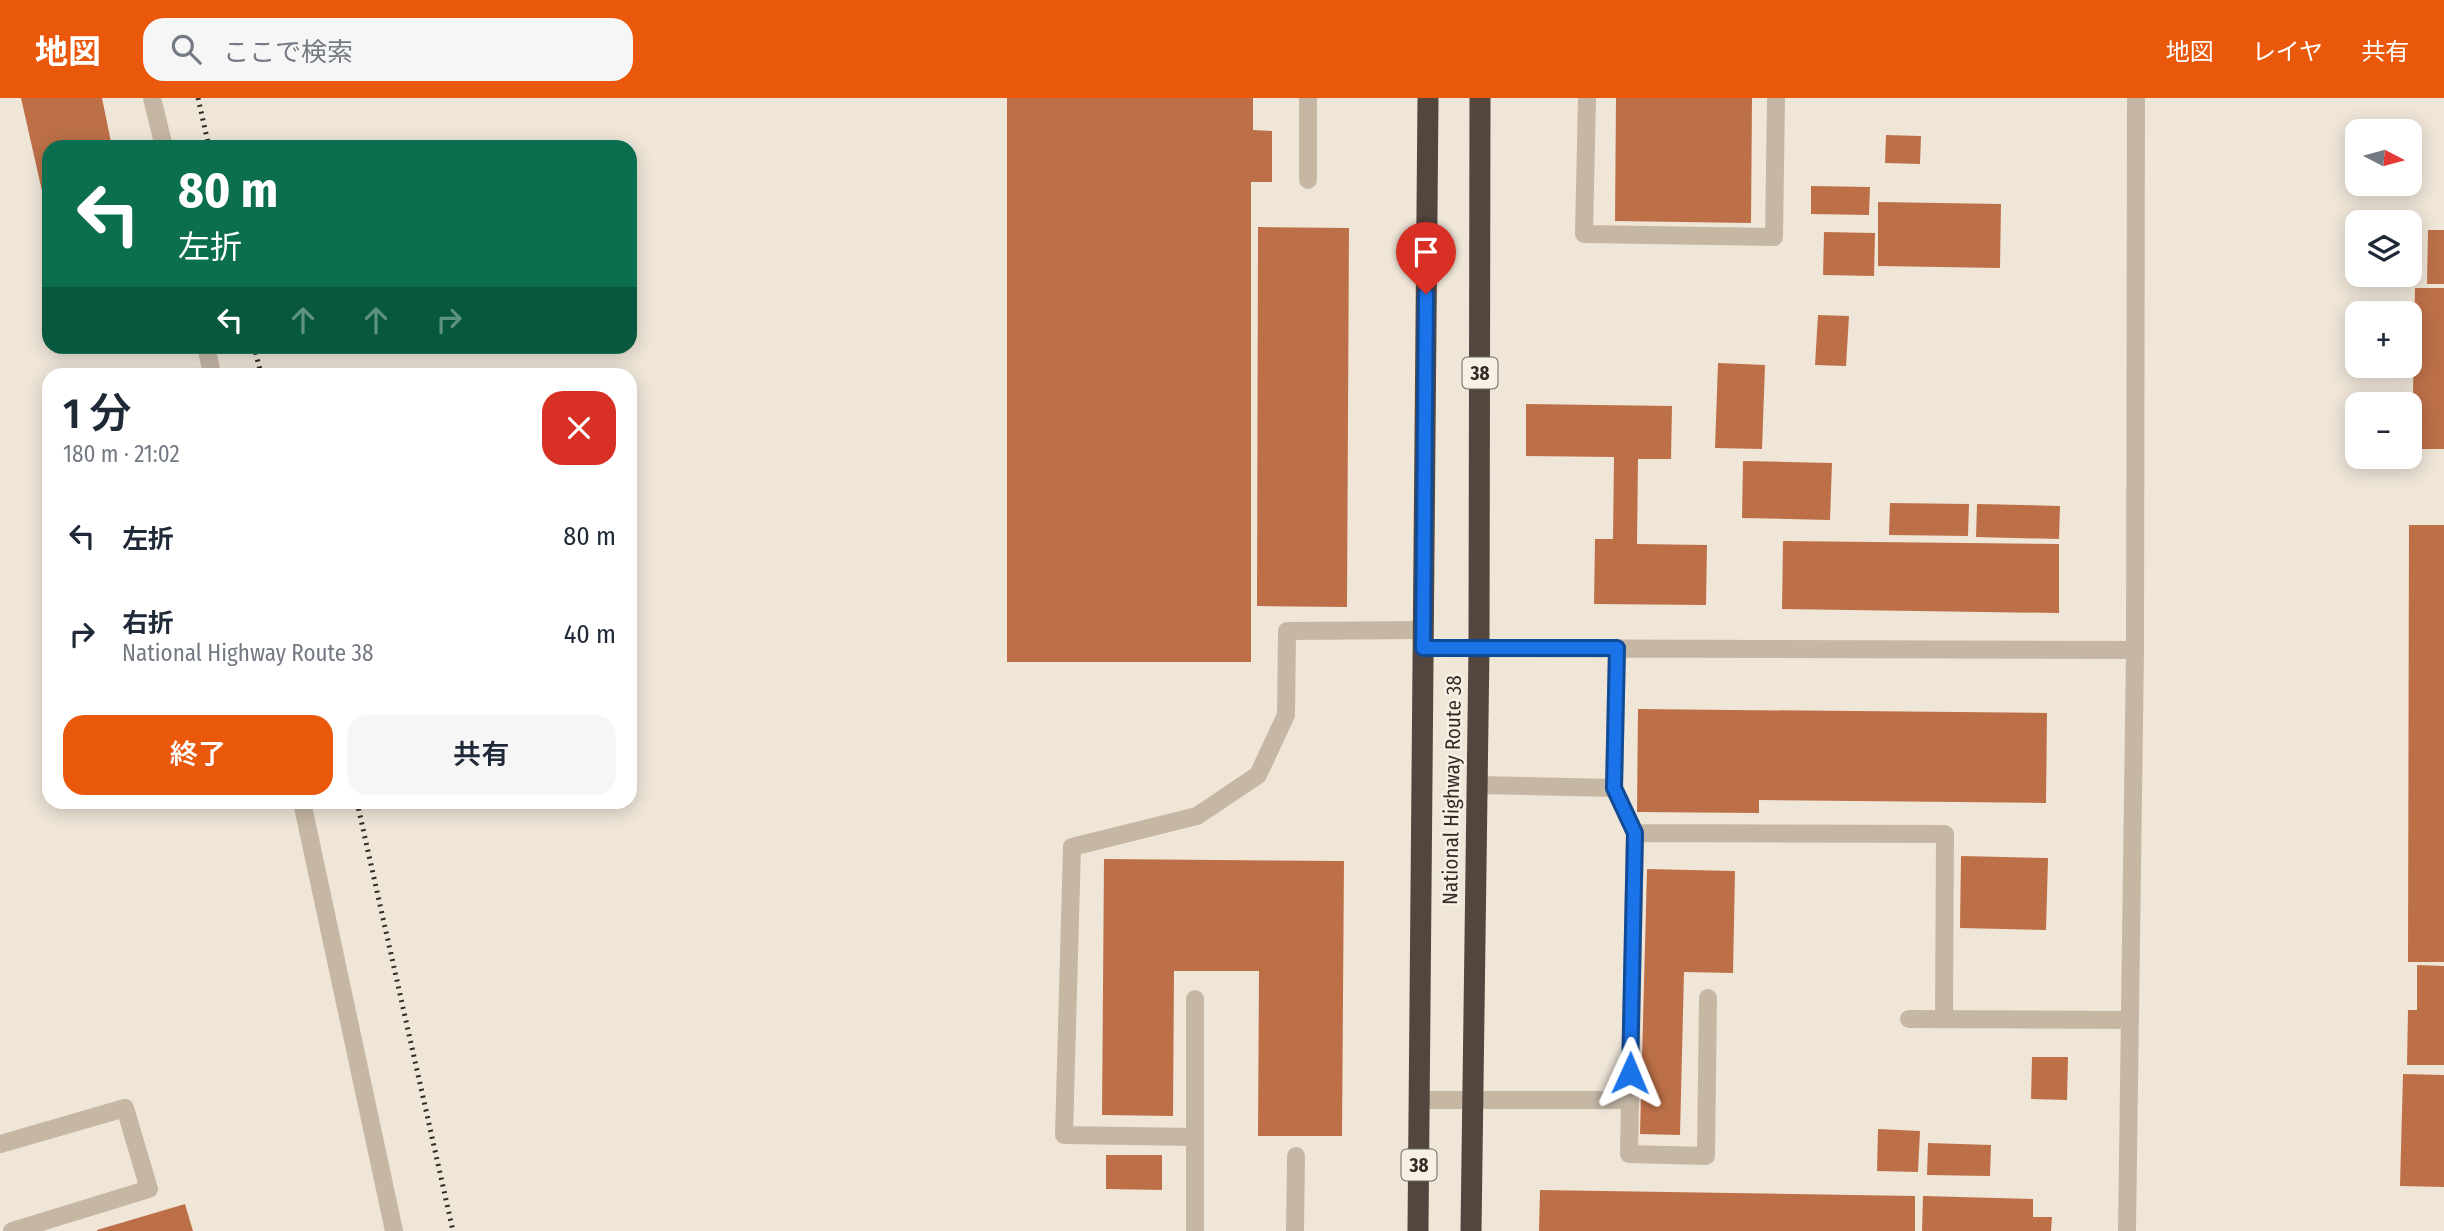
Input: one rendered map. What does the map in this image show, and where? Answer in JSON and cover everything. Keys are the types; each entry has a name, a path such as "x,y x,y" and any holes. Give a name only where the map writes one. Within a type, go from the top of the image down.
{"highway":[{"name":"National Highway Route 38","path":"1418,1231 1428,98"},
{"name":"National Highway Route 38","path":"1471,1231 1479,648 1480,98"}],"street":[{"path":"152,98 162,140"},
{"path":"1308,98 1308,180"},
{"path":"1587,98 1584,234 1774,237 1776,98"},
{"path":"2127,1231 2135,650 2136,98"},
{"path":"1195,1137 1064,1135 1072,847 1197,816 1258,775 1286,715 1287,631 1423,639 1479,648 2135,650"},
{"path":"1617,648 1614,788 1635,833 1629,1154 1706,1156 1708,998"},
{"path":"1477,785 1614,788"},
{"path":"304,809 394,1231"},
{"path":"1635,833 1945,834 1944,1019"},
{"path":"1195,999 1195,1231"},
{"path":"1909,1019 2130,1020"},
{"path":"1419,1100 1630,1100"},
{"path":"0,1144 125,1108 149,1189 12,1231"},
{"path":"1295,1231 1296,1156"}],"building":[{"path":"21,98 102,98 111,140 42,140 42,191"},
{"path":"1007,98 1253,98 1253,130 1272,131 1272,182 1251,182 1251,662 1007,662"},
{"path":"1616,98 1752,98 1751,223 1615,221"},
{"path":"1886,135 1921,136 1920,164 1885,163"},
{"path":"1811,186 1870,187 1869,215 1811,214"},
{"path":"1878,202 2001,204 2000,268 1878,266"},
{"path":"1258,227 1349,228 1347,607 1257,606"},
{"path":"2428,230 2444,230 2444,284 2427,284"},
{"path":"1824,232 1875,233 1874,276 1823,275"},
{"path":"2415,288 2444,288 2444,449 2422,449 2422,392 2413,392 2413,378 2422,378 2422,301 2415,301"},
{"path":"1818,315 1849,316 1846,366 1815,365"},
{"path":"1718,363 1765,365 1762,449 1715,448"},
{"path":"1526,404 1672,406 1671,459 1638,459 1637,544 1707,545 1706,605 1594,604 1595,539 1613,539 1614,457 1526,456"},
{"path":"1743,461 1832,463 1830,520 1742,518"},
{"path":"1890,503 1969,504 1968,536 1889,535"},
{"path":"1977,504 2060,506 2059,539 1976,537"},
{"path":"2409,525 2444,525 2444,962 2408,962"},
{"path":"1783,541 2059,544 2059,613 1782,609"},
{"path":"1638,709 2047,713 2046,803 1759,800 1759,813 1637,812"},
{"path":"1961,856 2048,858 2046,930 1960,928"},
{"path":"1104,859 1344,861 1342,1136 1258,1136 1259,971 1174,971 1173,1116 1102,1115"},
{"path":"1647,869 1735,871 1733,973 1684,972 1680,1135 1640,1134"},
{"path":"2417,965 2444,966 2444,1065 2407,1065 2408,1010 2417,1010"},
{"path":"2032,1057 2068,1057 2067,1100 2031,1099"},
{"path":"2403,1074 2444,1075 2444,1187 2400,1186"},
{"path":"1878,1129 1920,1131 1918,1172 1877,1171"},
{"path":"1928,1143 1991,1145 1990,1176 1927,1175"},
{"path":"1106,1155 1162,1155 1162,1190 1106,1189"},
{"path":"1540,1190 1915,1196 1915,1231 1539,1231"},
{"path":"1923,1196 2033,1199 2033,1217 2052,1217 2051,1231 1922,1231"},
{"path":"185,1204 193,1231 97,1231 97,1230"}],"railway":[{"path":"198,98 207,140"},
{"path":"256,354 260,368"},
{"path":"359,809 453,1231"}],"route":[{"path":"1426,294 1423,648 1617,648 1614,788 1635,833 1630,1073"}]}
